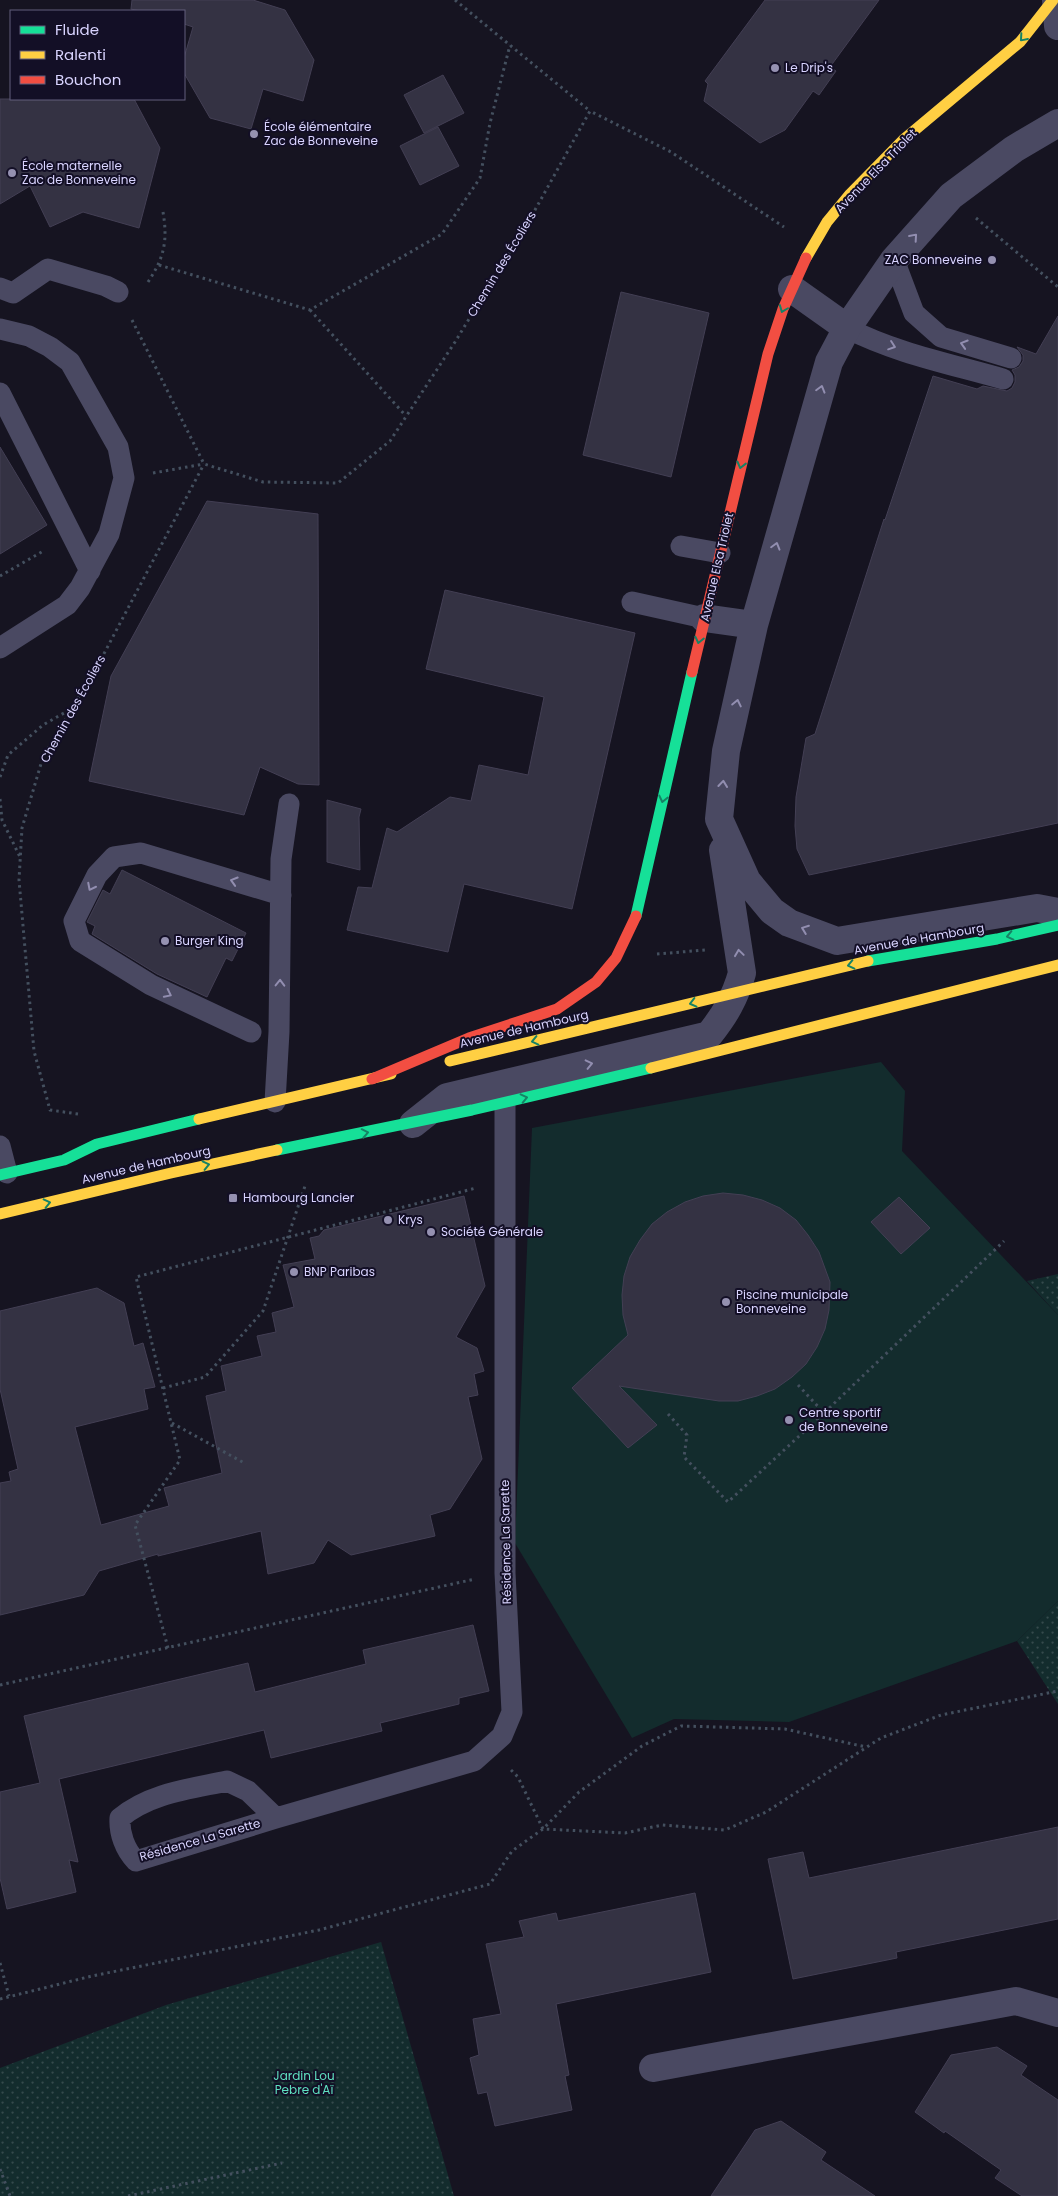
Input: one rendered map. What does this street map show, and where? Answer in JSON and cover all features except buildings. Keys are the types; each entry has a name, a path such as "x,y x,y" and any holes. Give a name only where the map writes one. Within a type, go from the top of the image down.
{"street":[{"path":"1055,0 1058,26"},
{"name":"Avenue Elsa Triolet","path":"372,1078 470,1038 557,1009 596,982 616,958 635,920 704,618 768,354 782,309 810,248 827,222 850,194 903,140 1020,42 1055,0"},
{"path":"413,1124 447,1097 709,1035 727,1012 737,992 742,973 719,819 726,751 754,625 829,362 847,328 894,260 951,196 1014,149 1058,123"},
{"path":"792,288 847,328"},
{"path":"704,618 754,625"},
{"path":"719,819 747,881 772,911 790,923 837,941 1037,908 1058,912"},
{"name":"Avenue de Hambourg","path":"4,1174 64,1160 96,1144 372,1078 550,1038 878,959 997,939 1058,925"},
{"name":"Avenue de Hambourg","path":"0,1214 226,1160 413,1124 505,1103 704,1056 917,999 1058,965"},
{"path":"653,2068 1016,2001 1058,2013"}],"lane":[{"path":"894,260 914,313 941,336 1011,358"},
{"path":"0,288 13,293 48,269 106,286 122,299"},
{"path":"847,328 864,337 914,354 1003,379"},
{"path":"0,329 36,340 50,347 70,362 118,447 124,478 109,534 90,571 67,605 0,648"},
{"path":"0,393 90,571"},
{"path":"681,546 720,553"},
{"path":"632,602 704,618"},
{"path":"275,1102 279,1032 281,859 289,804"},
{"path":"251,1032 151,985 80,941 74,921 97,875 114,857 141,853 281,895"},
{"name":"Résidence La Sarette","path":"276,1818 248,1791 227,1781 160,1796 135,1806 120,1818 120,1828 130,1854 136,1861 276,1818 474,1761 502,1736 512,1712 505,1573 505,1103"},
{"path":"0,1146 4,1174"}],"path":[{"path":"455,0 590,111 671,152 792,233"},
{"path":"310,310 442,234 480,178 490,123 510,45"},
{"name":"Chemin des Écoliers","path":"84,1115 50,1110 34,1051 19,880 22,828 44,757 98,666 204,464 263,482 338,483 390,441 530,220 590,111"},
{"path":"124,478 204,464 122,299 146,284 159,265 166,232 163,212"},
{"path":"159,265 310,310 406,416"},
{"path":"0,576 71,534"},
{"path":"0,777 8,755 43,726 73,708"},
{"path":"0,799 2,820 20,858"},
{"path":"616,958 738,946"},
{"path":"168,1648 134,1525 180,1460 136,1277 505,1181"},
{"path":"163,1388 205,1377 264,1311 306,1183"},
{"path":"668,1414 686,1435 684,1457 728,1502 1004,1241"},
{"path":"798,1386 824,1413"},
{"path":"171,1422 246,1464"},
{"path":"0,1685 505,1573"},
{"path":"543,1829 625,1833 662,1825 725,1830 766,1812 881,1738 941,1715 1058,1692"},
{"path":"0,1999 92,1976 319,1930 490,1884 512,1851 543,1829 579,1792 642,1746 681,1726 785,1729 866,1747"},
{"path":"490,1748 518,1777 543,1829"},
{"path":"0,1962 9,1996"},
{"path":"128,2196 282,2164"},
{"path":"0,2169 10,2196"}],"green space":[{"name":"Centre sportif de Bonneveine","path":"881,1062 905,1091 902,1151 1058,1315 1058,1601 1017,1641 789,1722 674,1719 632,1738 515,1543 532,1128"},
{"path":"1058,1274 1058,1315 1027,1281"},
{"path":"1058,1601 1058,1704 1017,1641"},
{"name":"Jardin Lou Pebre d'Aï","path":"381,1942 454,2196 0,2196 0,2068 166,2005"}],"traffic: fast":[{"path":"636,916 692,672"},
{"path":"868,961 997,939 1058,925"},
{"path":"277,1150 472,1110 651,1068"},
{"path":"0,1175 64,1160 97,1144 199,1119"}],"traffic: slow":[{"path":"806,258 827,222 850,194 903,140 1020,42 1053,0"},
{"path":"450,1061 868,961"},
{"path":"651,1068 1058,965"},
{"path":"199,1119 391,1074"},
{"path":"0,1214 277,1150"}],"traffic: jam":[{"path":"692,672 768,354 783,309 806,258"},
{"path":"372,1079 469,1038 557,1009 596,982 616,958 636,916"}],"place":[{"name":"Le Drip's","path":"775,68"},
{"name":"École élémentaire Zac de Bonneveine","path":"254,134"},
{"name":"École maternelle Zac de Bonneveine","path":"12,173"},
{"name":"ZAC Bonneveine","path":"992,260"},
{"name":"Burger King","path":"165,941"},
{"name":"Hambourg Lancier","path":"233,1198"},
{"name":"Krys","path":"388,1220"},
{"name":"Société Générale","path":"431,1232"},
{"name":"BNP Paribas","path":"294,1272"},
{"name":"Piscine municipale Bonneveine","path":"726,1302"},
{"name":"Centre sportif de Bonneveine","path":"789,1420"}]}
